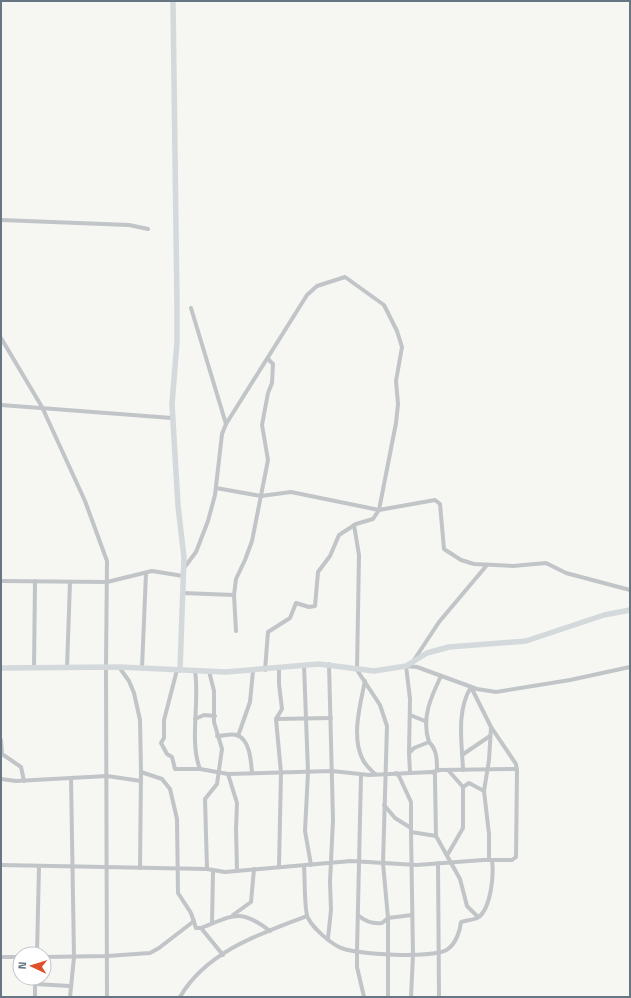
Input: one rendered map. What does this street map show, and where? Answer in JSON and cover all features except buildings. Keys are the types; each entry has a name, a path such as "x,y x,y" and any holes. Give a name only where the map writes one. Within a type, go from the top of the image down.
{"main road":[{"path":"173,1 177,306 172,418 178,506 184,558 179,670"},
{"path":"1,668 119,667 194,671 253,671 304,665 330,664 357,670 374,671 406,666 434,650 449,646 526,641 604,615 630,610"}],"street":[{"path":"1,220 129,225 148,229"},
{"path":"184,569 196,552 204,534 216,488 222,434 226,424 307,295 316,286 345,277 384,306 397,331 402,347 396,381 398,404 396,423 378,510 374,519 354,525 339,535 330,556 318,572 315,606 309,607 296,603 290,618 268,632 264,670"},
{"path":"191,308 226,424"},
{"path":"1,338 42,407 85,501 107,561 107,997"},
{"path":"236,631 234,595 236,579 247,556 252,541 268,460 262,425 268,393 272,383 273,364 268,359"},
{"path":"1,405 172,418"},
{"path":"216,488 261,496 291,492 378,510 435,500 440,504 444,549 461,560 474,564 513,566 546,563 566,573 630,590"},
{"path":"354,525 359,555 357,670 380,705 387,726 383,863 388,918 388,997"},
{"path":"412,663 439,622 487,565"},
{"path":"1,582 107,582 146,572 160,571 183,576"},
{"path":"142,668 146,572"},
{"path":"34,668 35,581"},
{"path":"68,668 70,582"},
{"path":"182,593 234,595"},
{"path":"328,938 331,900 333,820 330,664"},
{"path":"304,665 308,772 305,831 311,865"},
{"path":"410,772 409,682 406,666 417,667 471,687 496,692 564,681 630,667"},
{"path":"119,667 129,681 137,704 140,720 142,772 140,868"},
{"path":"279,866 282,773 276,719 282,709 279,684 280,668"},
{"path":"179,670 164,720 164,738 161,743 168,754 172,757 175,769 200,770 228,774 332,771 360,775 432,772 438,770 517,770"},
{"path":"194,671 197,692 195,719 196,742 200,770"},
{"path":"207,869 205,799 217,784 222,749 214,722 214,691 209,671"},
{"path":"238,736 252,696 253,671"},
{"path":"438,770 437,754 434,747 429,742 425,721 430,702 442,676"},
{"path":"365,681 359,714 358,746 365,764 375,774"},
{"path":"1,865 207,869 237,871 279,866 304,866 331,863 359,862 411,865 512,860 516,857 516,764 491,727 471,687"},
{"path":"463,770 461,723 465,697 471,687"},
{"path":"195,719 204,715 215,716"},
{"path":"410,715 425,721"},
{"path":"276,719 331,718"},
{"path":"304,866 307,916 328,938 340,947 357,951 413,955 440,953 449,949 460,932 461,922 478,917 491,896 491,860 484,791 491,727"},
{"path":"217,736 238,736 247,746 252,773"},
{"path":"462,755 490,736"},
{"path":"1,740 2,754 21,767 24,781"},
{"path":"409,753 414,748 429,742"},
{"path":"448,770 462,787 463,828 448,854"},
{"path":"142,772 162,779 170,789 177,819 176,869 178,893 191,913 196,928 201,928 232,916 251,902 254,869"},
{"path":"432,772 435,774 436,836 448,854 460,879 467,906 478,917"},
{"path":"396,773 399,776 411,802 413,955 411,997"},
{"path":"228,774 238,803 236,829 237,871"},
{"path":"360,775 359,916 357,967 364,997"},
{"path":"1,779 24,781 107,776 141,780"},
{"path":"70,997 74,957 71,778"},
{"path":"462,787 469,783 484,791"},
{"path":"384,805 395,818 411,830 436,836"},
{"path":"438,863 440,953 439,997"},
{"path":"37,946 39,866"},
{"path":"212,923 213,870"},
{"path":"359,916 364,920 375,924 382,923 388,918 412,915"},
{"path":"232,916 251,917 270,930"},
{"path":"180,997 186,987 208,964 223,954 270,930 307,916"},
{"path":"52,957 107,956 150,953 159,948 194,921"},
{"path":"201,928 223,954"},
{"path":"1,957 12,957"},
{"path":"52,985 70,986"},
{"path":"35,986 35,997"}]}
